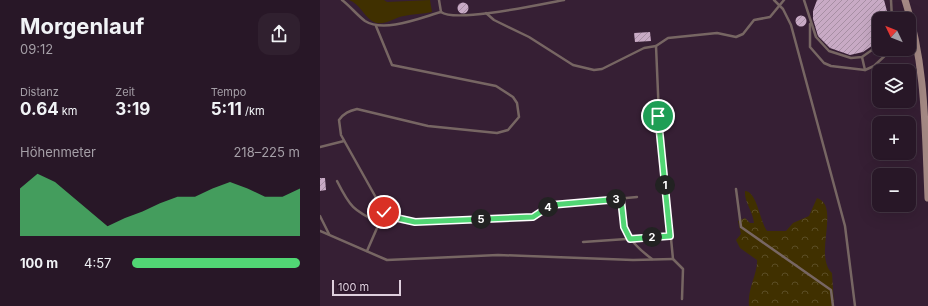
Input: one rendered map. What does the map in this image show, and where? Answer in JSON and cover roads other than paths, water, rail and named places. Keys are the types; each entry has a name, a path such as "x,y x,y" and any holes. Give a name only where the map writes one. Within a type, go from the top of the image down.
{"main road":[{"path":"905,0 916,36 920,59 928,198"}],"lane":[{"path":"342,0 364,20 376,26 385,27 441,12 453,16 486,13 564,0"},
{"path":"439,0 441,12"},
{"path":"774,0 783,9 791,25 845,226 855,306"},
{"path":"486,13 494,20 529,37 573,65 594,70 602,69 644,48 656,46 668,38 717,33 736,37 743,34 754,20 770,17 778,5 784,0"},
{"path":"804,0 810,24 816,37 829,50 851,58 862,57 872,50"},
{"path":"891,0 893,12"},
{"path":"810,24 810,47 824,63 831,66 865,70 874,66 885,56"},
{"path":"376,26 392,65 496,86 513,97 518,103 519,117 508,130 497,133 428,126 357,110 348,112 339,120 338,127 384,212 397,218 415,222 533,217 551,205 637,197"},
{"path":"656,46 658,116 670,236 673,259 683,269 682,299"},
{"path":"862,57 865,70"},
{"path":"320,147 344,140"},
{"path":"337,181 349,204 363,215 379,223"},
{"path":"736,189 741,227 830,290 833,306"},
{"path":"621,199 624,227 630,239 639,250 652,260"},
{"path":"367,251 384,212"},
{"path":"320,216 329,235"},
{"path":"320,231 387,260 498,254 652,260 673,259"},
{"path":"584,242 670,236"}]}
